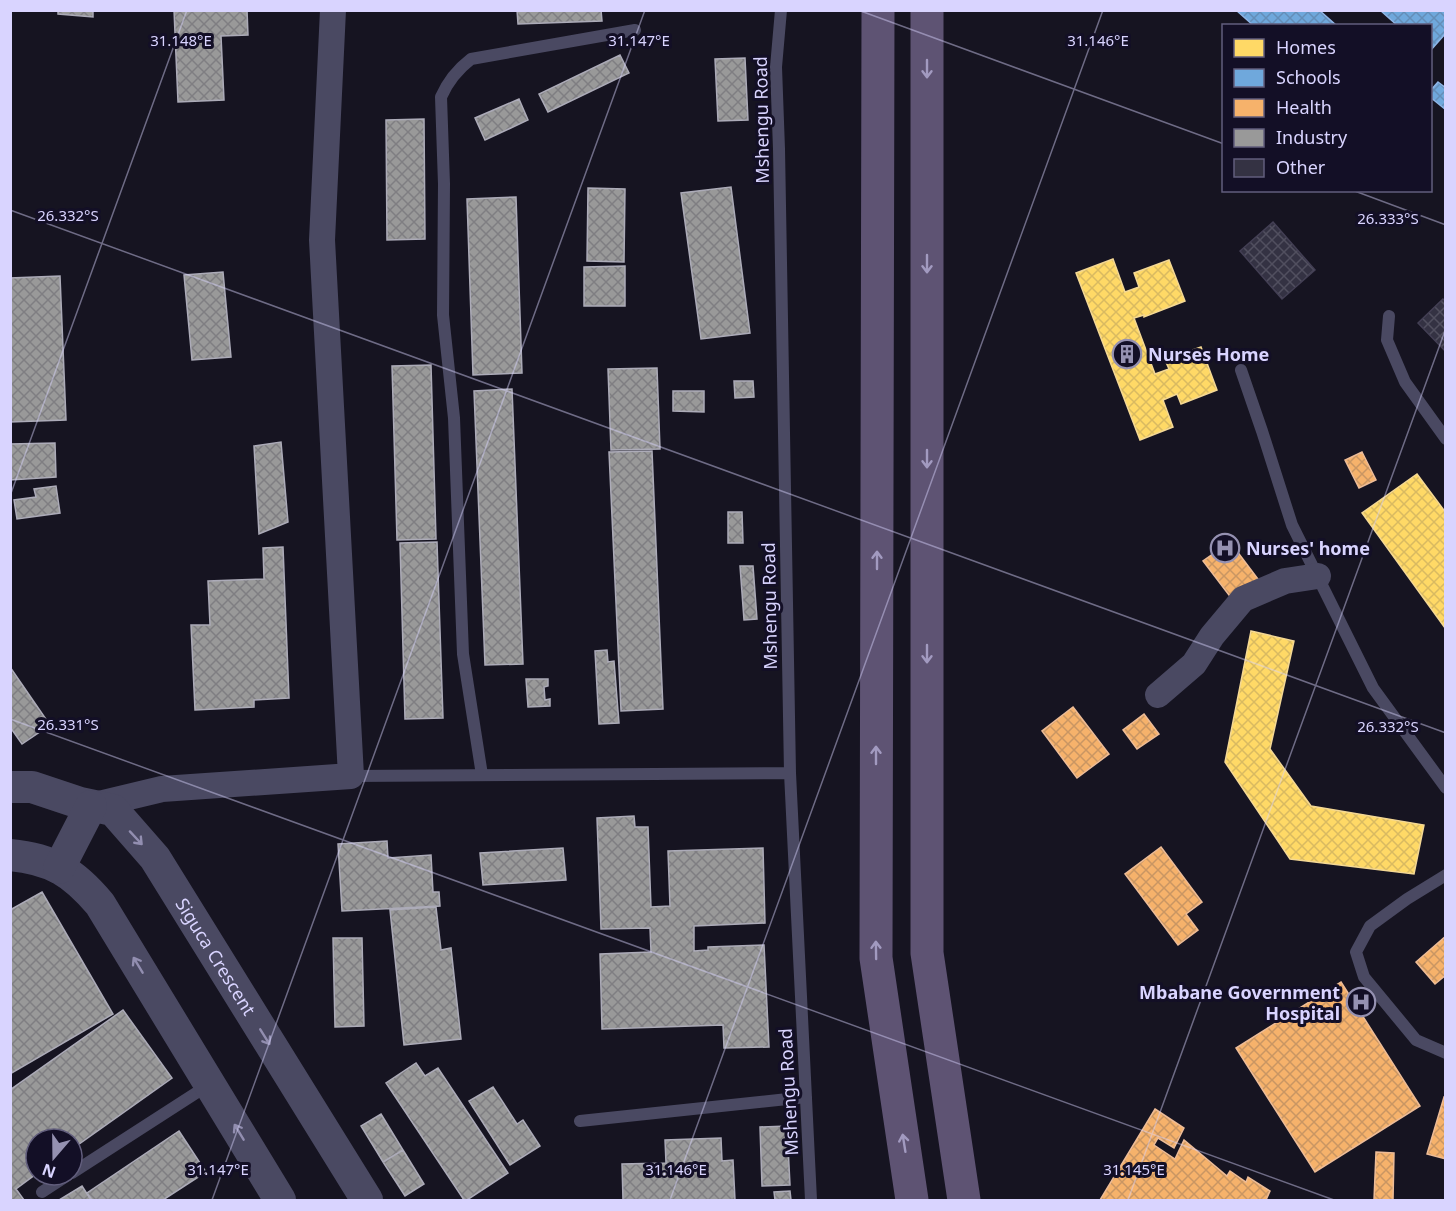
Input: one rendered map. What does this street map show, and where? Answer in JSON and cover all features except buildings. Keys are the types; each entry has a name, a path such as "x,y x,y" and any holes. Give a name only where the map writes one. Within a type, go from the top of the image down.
{"main road":[{"path":"878,10 876,958 912,1200"},
{"path":"927,10 927,953 964,1200"}],"street":[{"path":"59,867 91,806 162,789 351,776 322,240 333,10"},
{"path":"1158,695 1194,664 1212,636 1243,599 1286,580 1318,576"},
{"name":"Siguca Crescent","path":"10,787 32,787 91,806 113,810 154,858 367,1200"},
{"path":"10,855 32,857 59,867 82,883 100,904 280,1200"}],"lane":[{"name":"Mshengu Road","path":"781,10 776,67 790,773 811,1200"},
{"path":"482,775 463,654 454,418 443,315 444,184 441,97 445,87 460,67 471,59 635,30"},
{"path":"1389,316 1387,340 1405,382 1446,440"},
{"path":"1240,370 1292,525 1373,688 1446,788"},
{"path":"351,776 790,773"},
{"path":"1446,875 1407,899 1370,927 1356,952 1364,976 1416,1040 1446,1053"},
{"path":"84,1165 210,1084"},
{"path":"580,1121 806,1097"},
{"path":"42,1192 50,1187"}],"place":[{"name":"Nurses Home","path":"1127,354"},
{"name":"Nurses' home","path":"1225,548"},
{"name":"Mbabane Government Hospital","path":"1361,1002"}]}
